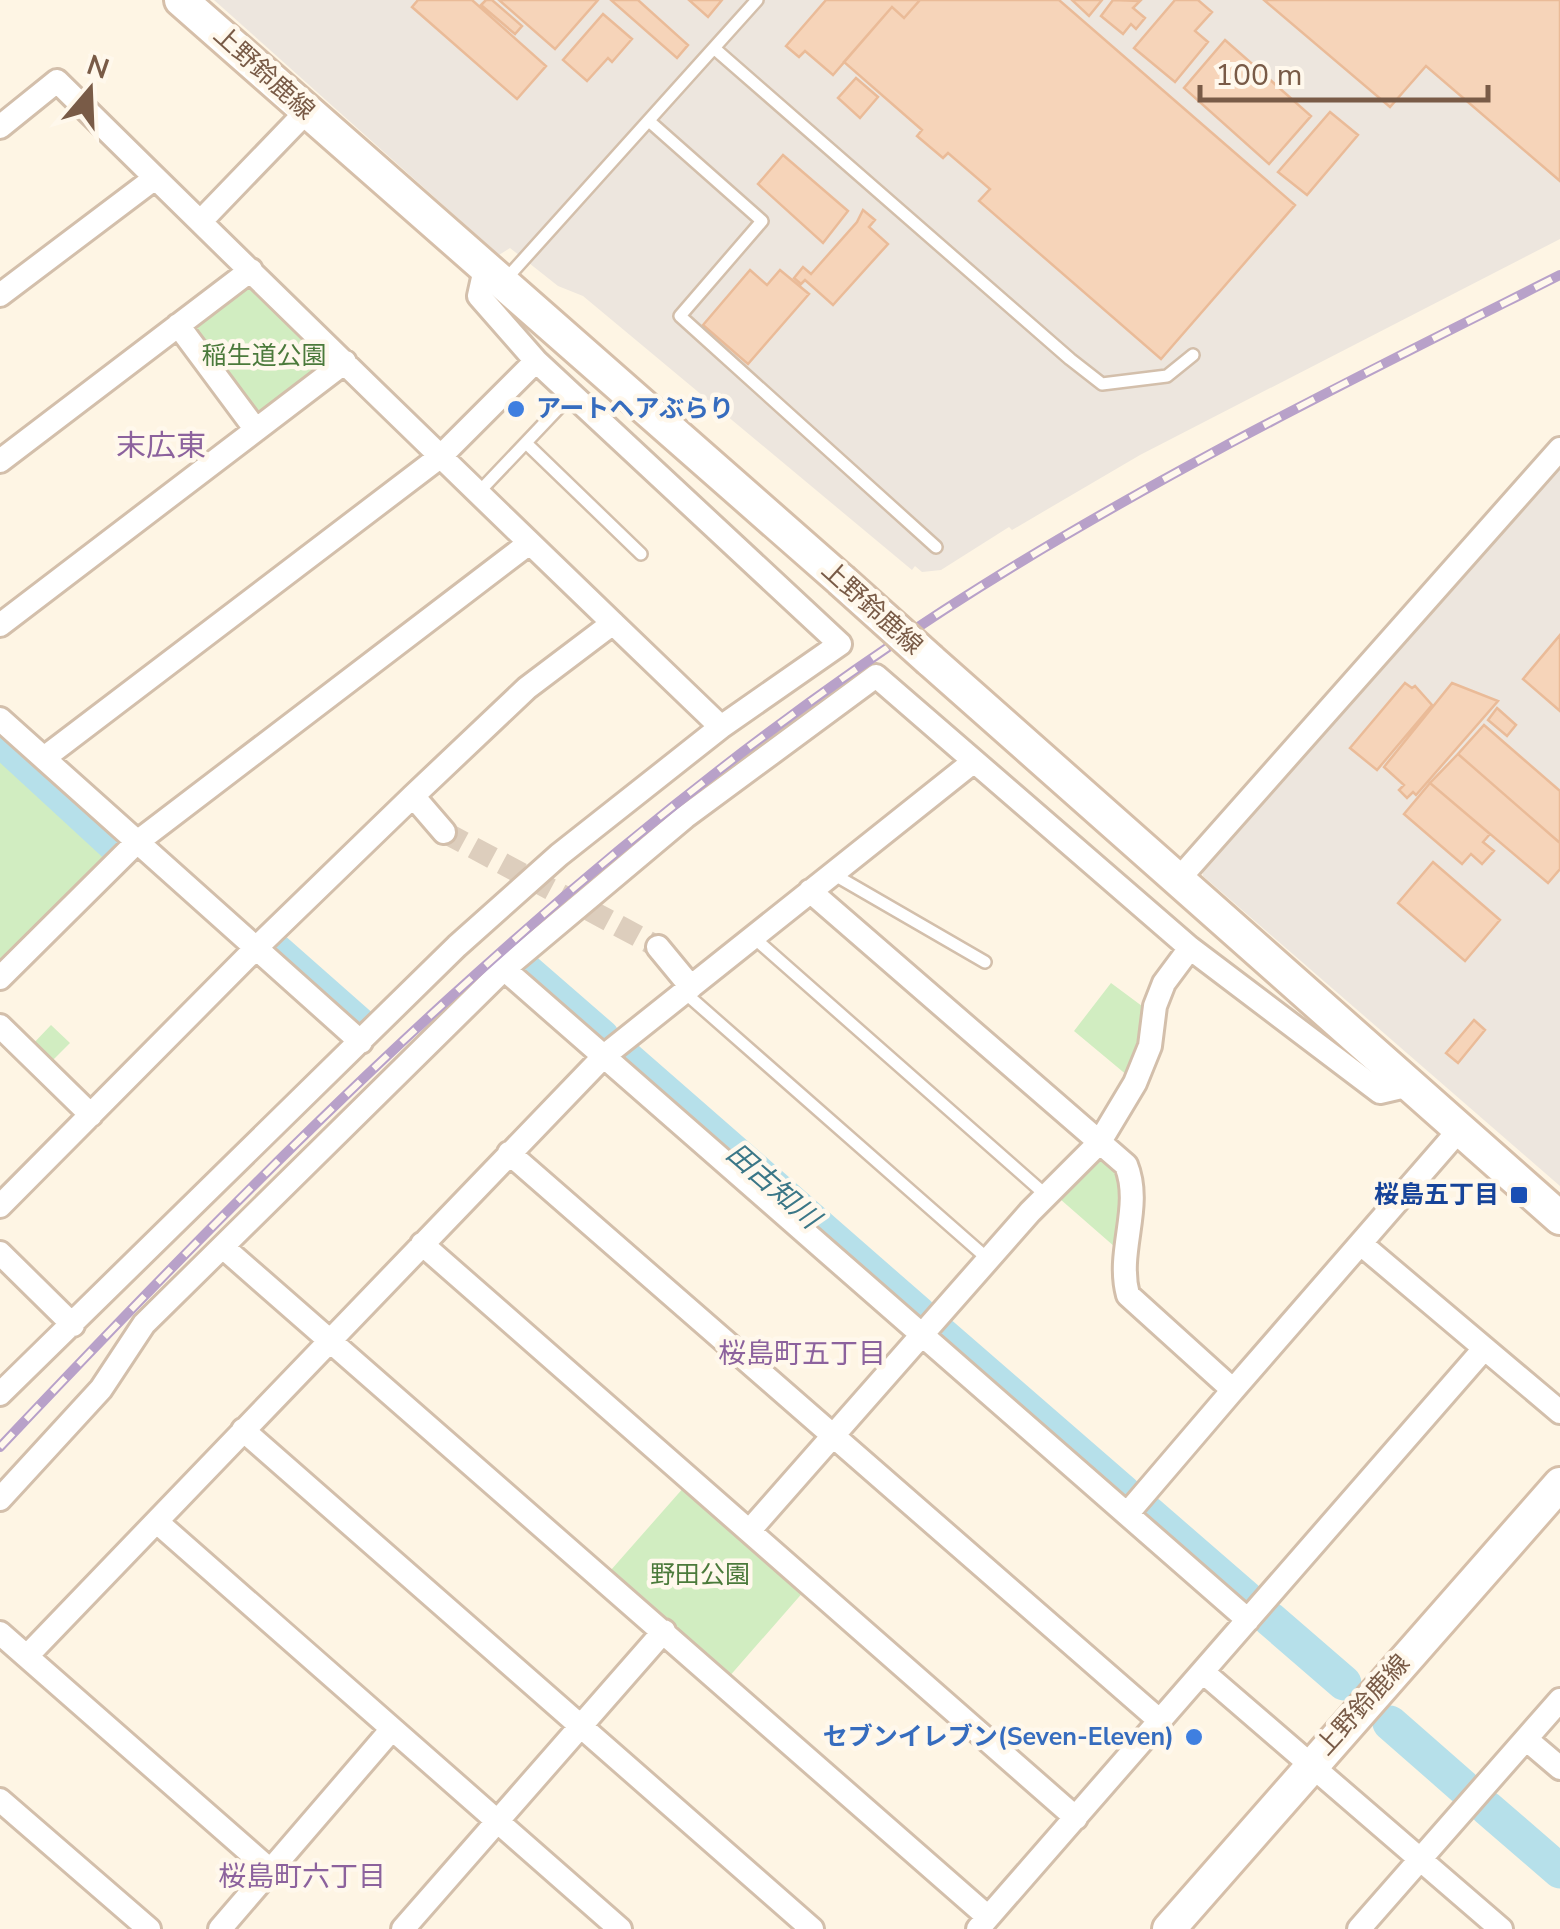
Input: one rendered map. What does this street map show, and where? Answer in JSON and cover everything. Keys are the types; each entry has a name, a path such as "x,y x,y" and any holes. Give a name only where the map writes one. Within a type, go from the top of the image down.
{"main road":[{"name":"上野鈴鹿線","path":"182,0 1560,1218"},
{"name":"上野鈴鹿線","path":"1169,1929 1560,1484"}],"street":[{"path":"0,127 57,82 720,727"},
{"path":"202,221 307,111"},
{"path":"0,296 155,178"},
{"path":"0,461 250,270"},
{"path":"0,1394 458,946 559,855 720,727 840,644 536,361 479,296 494,276"},
{"path":"178,326 256,430"},
{"path":"44,758 441,456 536,361"},
{"path":"0,625 345,362"},
{"path":"1177,881 1560,450"},
{"path":"0,978 136,842 528,544"},
{"path":"0,1206 255,949 526,688 612,623"},
{"path":"0,1499 100,1390 144,1324 504,969 686,816 876,676 1190,948 1380,1092 1410,1085"},
{"path":"0,719 361,1042"},
{"path":"27,1656 604,1056 973,762"},
{"path":"413,796 444,832"},
{"path":"810,891 1126,1165 1133,1182 1122,1276 1128,1295 1233,1390"},
{"path":"658,947 687,989"},
{"path":"750,1530 988,1259 1099,1143 1135,1084 1150,1046 1155,1006 1164,983 1190,948"},
{"path":"504,969 1248,1620"},
{"path":"0,1026 91,1115"},
{"path":"1126,1514 1460,1128"},
{"path":"509,1154 1159,1720"},
{"path":"422,1244 1076,1818"},
{"path":"1361,1244 1560,1412"},
{"path":"224,1248 664,1631 983,1923 1483,1350"},
{"path":"0,1253 73,1325"},
{"path":"243,1430 812,1929"},
{"path":"156,1522 498,1821 593,1920 620,1929"},
{"path":"403,1929 664,1631"},
{"path":"0,1633 270,1870"},
{"path":"1203,1672 1502,1929"},
{"path":"1358,1929 1560,1700"},
{"path":"220,1929 392,1728"},
{"path":"1526,1739 1560,1768"},
{"path":"0,1800 150,1929"}],"lane":[{"path":"494,276 649,122 757,0"},
{"path":"716,49 1102,384 1168,376 1192,355"},
{"path":"649,122 762,221 680,316 936,547"},
{"path":"478,493 571,394"},
{"path":"526,442 641,554"},
{"path":"832,874 986,962"},
{"path":"752,937 1047,1196"},
{"path":"687,989 988,1259"}],"shaded area":[{"path":"214,0 1560,0 1560,239 1140,455 1012,530 1009,527 941,570 922,572 915,566 912,570 583,296 558,286 510,248 499,255"},
{"path":"1560,462 1560,1186 1203,876 1202,870 1211,854"}],"green space":[{"name":"稲生道公園","path":"242,286 258,288 329,356 326,367 256,420 188,328"},
{"path":"0,735 116,838 118,850 0,967"},
{"path":"1111,983 1146,1009 1139,1048 1128,1076 1074,1031"},
{"path":"51,1025 70,1043 48,1065 30,1047"},
{"path":"1105,1160 1123,1190 1115,1247 1060,1199 1092,1162"},
{"name":"野田公園","path":"685,1486 805,1590 728,1678 611,1570"}],"building":[{"path":"418,0 472,0 546,66 517,99 412,7"},
{"path":"492,0 522,26 515,34 481,5"},
{"path":"499,0 598,0 555,49"},
{"path":"611,0 638,0 688,45 677,58"},
{"path":"689,0 722,0 708,17"},
{"path":"826,0 920,0 904,18 892,7 833,75 805,51 799,57 786,46"},
{"path":"920,0 1059,0 1295,205 1161,359 979,201 990,189 948,153 943,158 917,136 922,130 844,62 892,7 904,18"},
{"path":"1072,0 1102,0 1089,16"},
{"path":"1113,0 1140,1 1133,8 1145,18 1136,29 1131,24 1123,34 1101,16"},
{"path":"1175,0 1198,0 1212,12 1195,31 1208,42 1175,82 1134,48"},
{"path":"1264,0 1560,0 1560,181 1426,66 1390,107"},
{"path":"603,14 632,39 612,62 608,58 587,81 563,60"},
{"path":"1225,40 1311,116 1269,164 1184,88"},
{"path":"856,78 878,97 860,118 838,98"},
{"path":"1330,112 1358,135 1307,195 1278,172"},
{"path":"783,155 848,211 823,243 758,184"},
{"path":"863,210 875,220 869,227 888,244 833,305 805,280 801,284 794,278 803,267 811,274"},
{"path":"750,270 767,285 780,270 809,294 748,364 703,325"},
{"path":"1560,635 1560,711 1523,679"},
{"path":"1405,683 1415,686 1432,705 1377,770 1350,748"},
{"path":"1452,683 1498,701 1416,795 1413,792 1407,798 1399,790 1404,785 1384,767"},
{"path":"1497,708 1516,725 1507,736 1488,720"},
{"path":"1484,725 1560,791 1560,843 1458,754"},
{"path":"1458,754 1560,843 1560,869 1548,883 1430,783"},
{"path":"1430,783 1490,834 1483,842 1494,851 1482,864 1471,854 1462,864 1404,814"},
{"path":"1433,862 1500,920 1465,961 1398,903"},
{"path":"1474,1020 1485,1030 1458,1063 1446,1053"}],"waterway":[{"name":"田古知川","path":"0,739 115,845"},
{"name":"田古知川","path":"276,951 361,1026"},
{"name":"田古知川","path":"526,971 602,1037"},
{"name":"田古知川","path":"626,1058 919,1314"},
{"name":"田古知川","path":"942,1335 1124,1493"},
{"name":"田古知川","path":"1148,1513 1246,1598"},
{"name":"田古知川","path":"1270,1619 1344,1683"},
{"name":"田古知川","path":"1390,1723 1463,1787"},
{"name":"田古知川","path":"1487,1808 1560,1871"}],"tunnel":[{"path":"444,832 658,947"}],"railway":[{"path":"0,1447 219,1220 447,1000 688,794 814,699 944,610 1094,519 1247,434 1560,275"}],"place":[{"name":"アートヘアぶらり","path":"516,409"},
{"name":"桜島五丁目","path":"1519,1195"},
{"name":"セブンイレブン(Seven-Eleven)","path":"1194,1737"}],"district":[{"name":"末広東","path":"161,446"},
{"name":"桜島町五丁目","path":"802,1354"},
{"name":"桜島町六丁目","path":"302,1877"}]}
